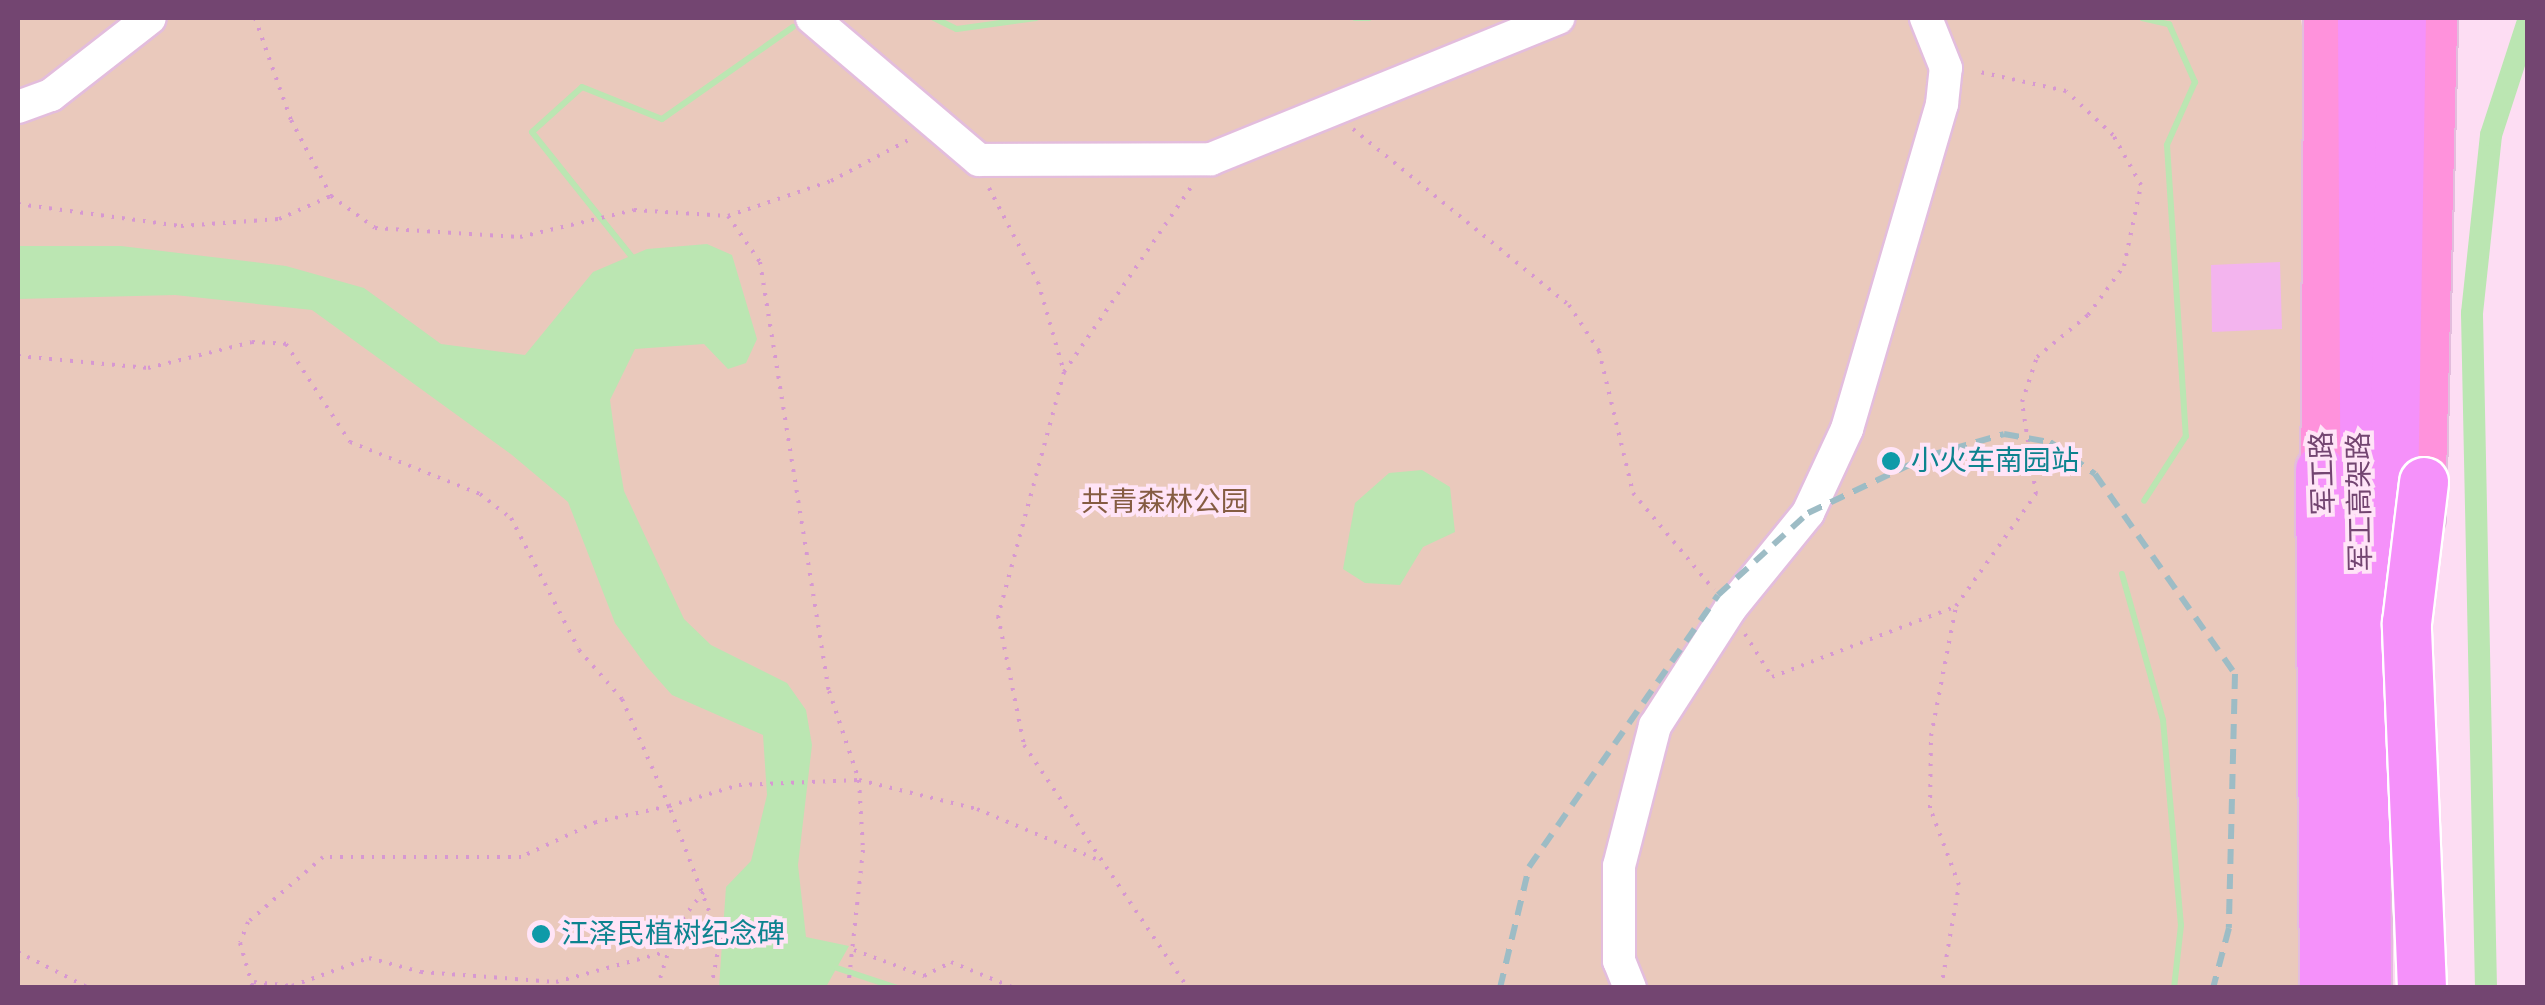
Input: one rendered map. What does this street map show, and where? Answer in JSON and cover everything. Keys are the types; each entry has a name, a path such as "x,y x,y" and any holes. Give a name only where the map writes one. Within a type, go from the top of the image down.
{"highway":[{"name":"军工高架路","path":"2362,18 2366,988"},
{"name":"军工高架路","path":"2395,988 2402,18"},
{"path":"2320,470 2324,988"},
{"path":"2421,988 2407,623 2424,482"}],"main road":[{"name":"军工路","path":"2326,18 2320,470 2332,624 2337,988"},
{"path":"2424,482 2436,18"}],"street":[{"path":"18,107 51,95 150,18"},
{"path":"812,18 979,160 1211,159 1558,18"},
{"path":"1630,988 1619,961 1619,866 1655,726 1730,609 1808,513 1847,429 1946,68 1926,18"}],"path":[{"path":"255,18 291,120 331,196 375,228 444,237 575,226 634,210 728,216 894,154 933,122"},
{"path":"1941,988 1959,884 1930,808 1931,736 1956,606 2036,494 2022,402 2037,357 2088,315 2124,266 2142,186 2113,134 2066,91 1946,68"},
{"path":"1330,110 1569,305 1599,351 1633,493 1730,609 1772,677 1956,606"},
{"path":"1188,988 1024,745 998,616 1064,372 1211,159"},
{"path":"979,160 1000,221 1038,282 1064,372"},
{"path":"18,204 181,226 278,219 331,196"},
{"path":"728,216 760,262 828,690 858,780 853,953 848,987"},
{"path":"18,356 148,368 252,342 286,344 350,442 480,494 511,518 571,637 622,699 669,806 720,940 712,988"},
{"path":"666,952 556,982 422,972 369,958 292,986 252,985 240,943 248,922 324,857 521,857 596,822 765,784 858,780 977,809 1100,861"},
{"path":"657,988 666,952 704,891"},
{"path":"18,952 89,988"},
{"path":"853,953 924,976 951,962 1014,988"}],"green space":[{"name":"共青森林公园","path":"18,18 2301,18 2308,74 2302,781 2312,987 18,987"}],"shaded area":[{"path":"707,244 732,255 757,339 746,363 728,369 704,344 635,349 610,400 616,444 624,491 684,619 711,645 787,683 806,710 812,745 798,865 806,937 849,946 826,987 719,987 726,887 751,861 767,795 763,735 672,695 647,667 615,623 568,502 512,455 312,310 175,295 18,299 18,246 121,246 286,266 364,288 441,344 525,355 593,272 647,249"},
{"path":"1422,470 1450,487 1455,532 1423,547 1400,585 1365,583 1343,569 1355,503 1389,473"}],"building":[{"path":"2280,262 2282,329 2212,332 2211,265"}],"waterway":[{"path":"934,18 957,29 1036,18"},
{"path":"1355,18 1369,18"},
{"path":"2142,18 2169,24 2195,82 2167,145 2186,436 2144,501"},
{"path":"2486,988 2472,313 2491,135 2528,21"},
{"path":"636,262 532,132 582,87 662,119 793,27"},
{"path":"2122,574 2163,720 2181,925 2174,988"},
{"path":"837,968 897,988"}],"railway":[{"path":"1500,988 1529,867 1718,595 1808,513 1928,456 2004,434 2050,442 2095,474 2235,674 2229,928 2213,988"}],"place":[{"name":"小火车南园站","path":"1891,461"},
{"name":"江泽民植树纪念碑","path":"541,934"}]}
